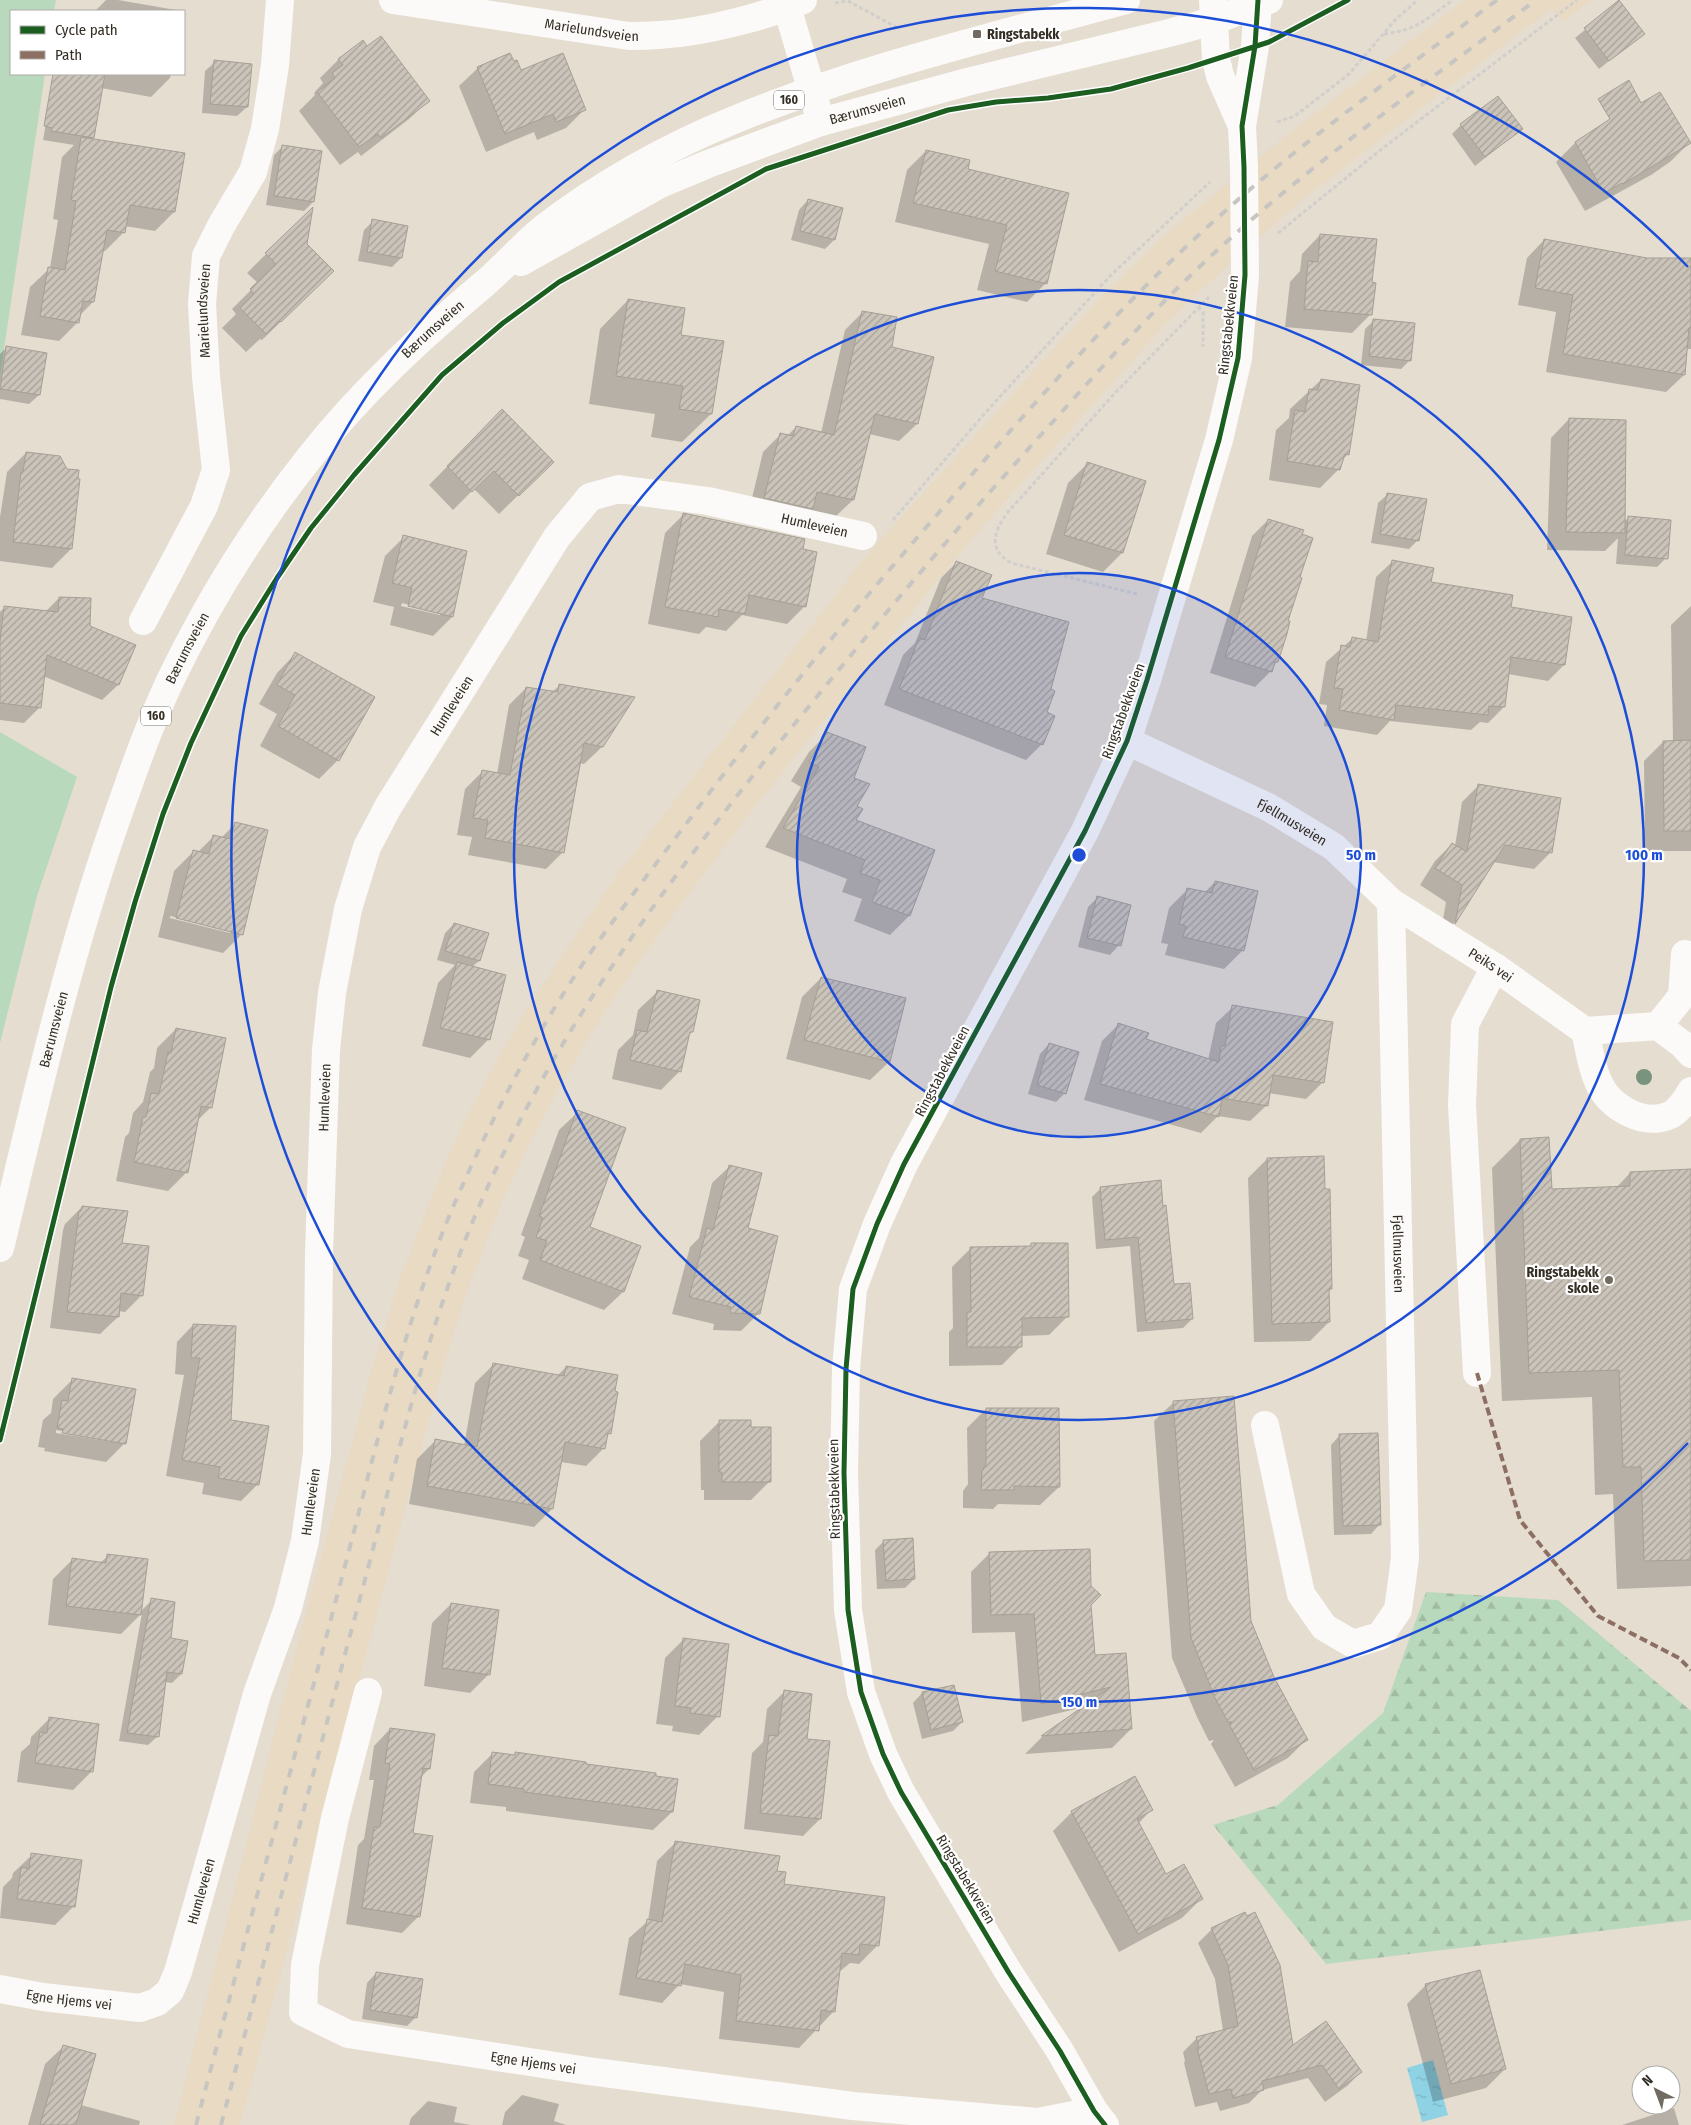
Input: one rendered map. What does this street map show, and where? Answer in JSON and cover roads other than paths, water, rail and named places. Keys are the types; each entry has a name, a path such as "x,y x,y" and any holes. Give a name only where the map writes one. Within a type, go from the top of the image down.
{"street":[{"name":"Marielundsveien","path":"143,621 204,506 216,470 206,377 202,313 206,256 221,226 253,172 265,129 275,65 280,0"},
{"name":"Marielundsveien","path":"394,0 629,36 665,36 707,30 795,4"},
{"name":"Bærumsveien","path":"0,1248 68,976 98,872 132,772 170,683 203,618 237,560 310,457 348,412 396,361 438,322 490,279 543,229 612,183 658,156 733,120 867,73 993,35 1126,0"},
{"name":"Bærumsveien","path":"490,279 660,184 821,122 967,82 1213,10 1262,1"},
{"name":"Ringstabekkveien","path":"1100,2118 1060,2050 1009,1973 906,1800 891,1751 861,1692 848,1610 844,1473 846,1369 853,1289 876,1224 904,1164 1085,831 1127,741 1147,680 1229,404 1238,358 1245,275 1242,126 1262,1"},
{"path":"795,4 821,122"},
{"name":"Ringstabekkveien","path":"1213,10 1216,59 1220,76 1242,126"},
{"name":"Humleveien","path":"140,2008 157,2002 170,1991 178,1972 252,1712 288,1608 305,1541 317,1454 319,1253 326,1050 332,993 348,909 367,848 388,807 428,740 557,537 590,497 619,490 708,501 863,536"},
{"name":"Fjellmusveien","path":"1127,741 1268,807 1334,847 1391,902 1405,1558 1398,1610 1380,1636 1353,1644 1324,1627 1301,1594 1264,1425"},
{"name":"Peiks vei","path":"1391,902 1495,967 1585,1031"},
{"path":"1658,1026 1687,992 1685,954"},
{"path":"1477,1373 1462,1105 1464,1024 1495,967"},
{"path":"1691,1054 1682,1044 1658,1026 1585,1031 1598,1082 1616,1105 1641,1119 1669,1116 1686,1100 1691,1091"},
{"name":"Egne Hjems vei","path":"368,1692 335,1818 305,1965 303,2012 348,2034 588,2071 851,2116 1038,2122 1100,2118"},
{"name":"Egne Hjems vei","path":"0,1989 43,1997 140,2008"}],"water":[{"path":"1433,2060 1448,2115 1422,2122 1407,2068"}],"railway":[{"path":"196,2125 378,1437 419,1297 453,1207 481,1145 511,1084 544,1025 580,968 636,890 722,776 806,670 922,532 1071,363 1150,282 1232,205 1296,151 1497,0"},
{"path":"221,2125 426,1353 457,1261 507,1145 583,1010 671,883 815,699 966,520 1133,334 1211,256 1289,188 1370,124 1536,0"}],"place":[{"name":"Ringstabekk","path":"977,34"},
{"name":"Ringstabekk skole","path":"1609,1280"}]}
